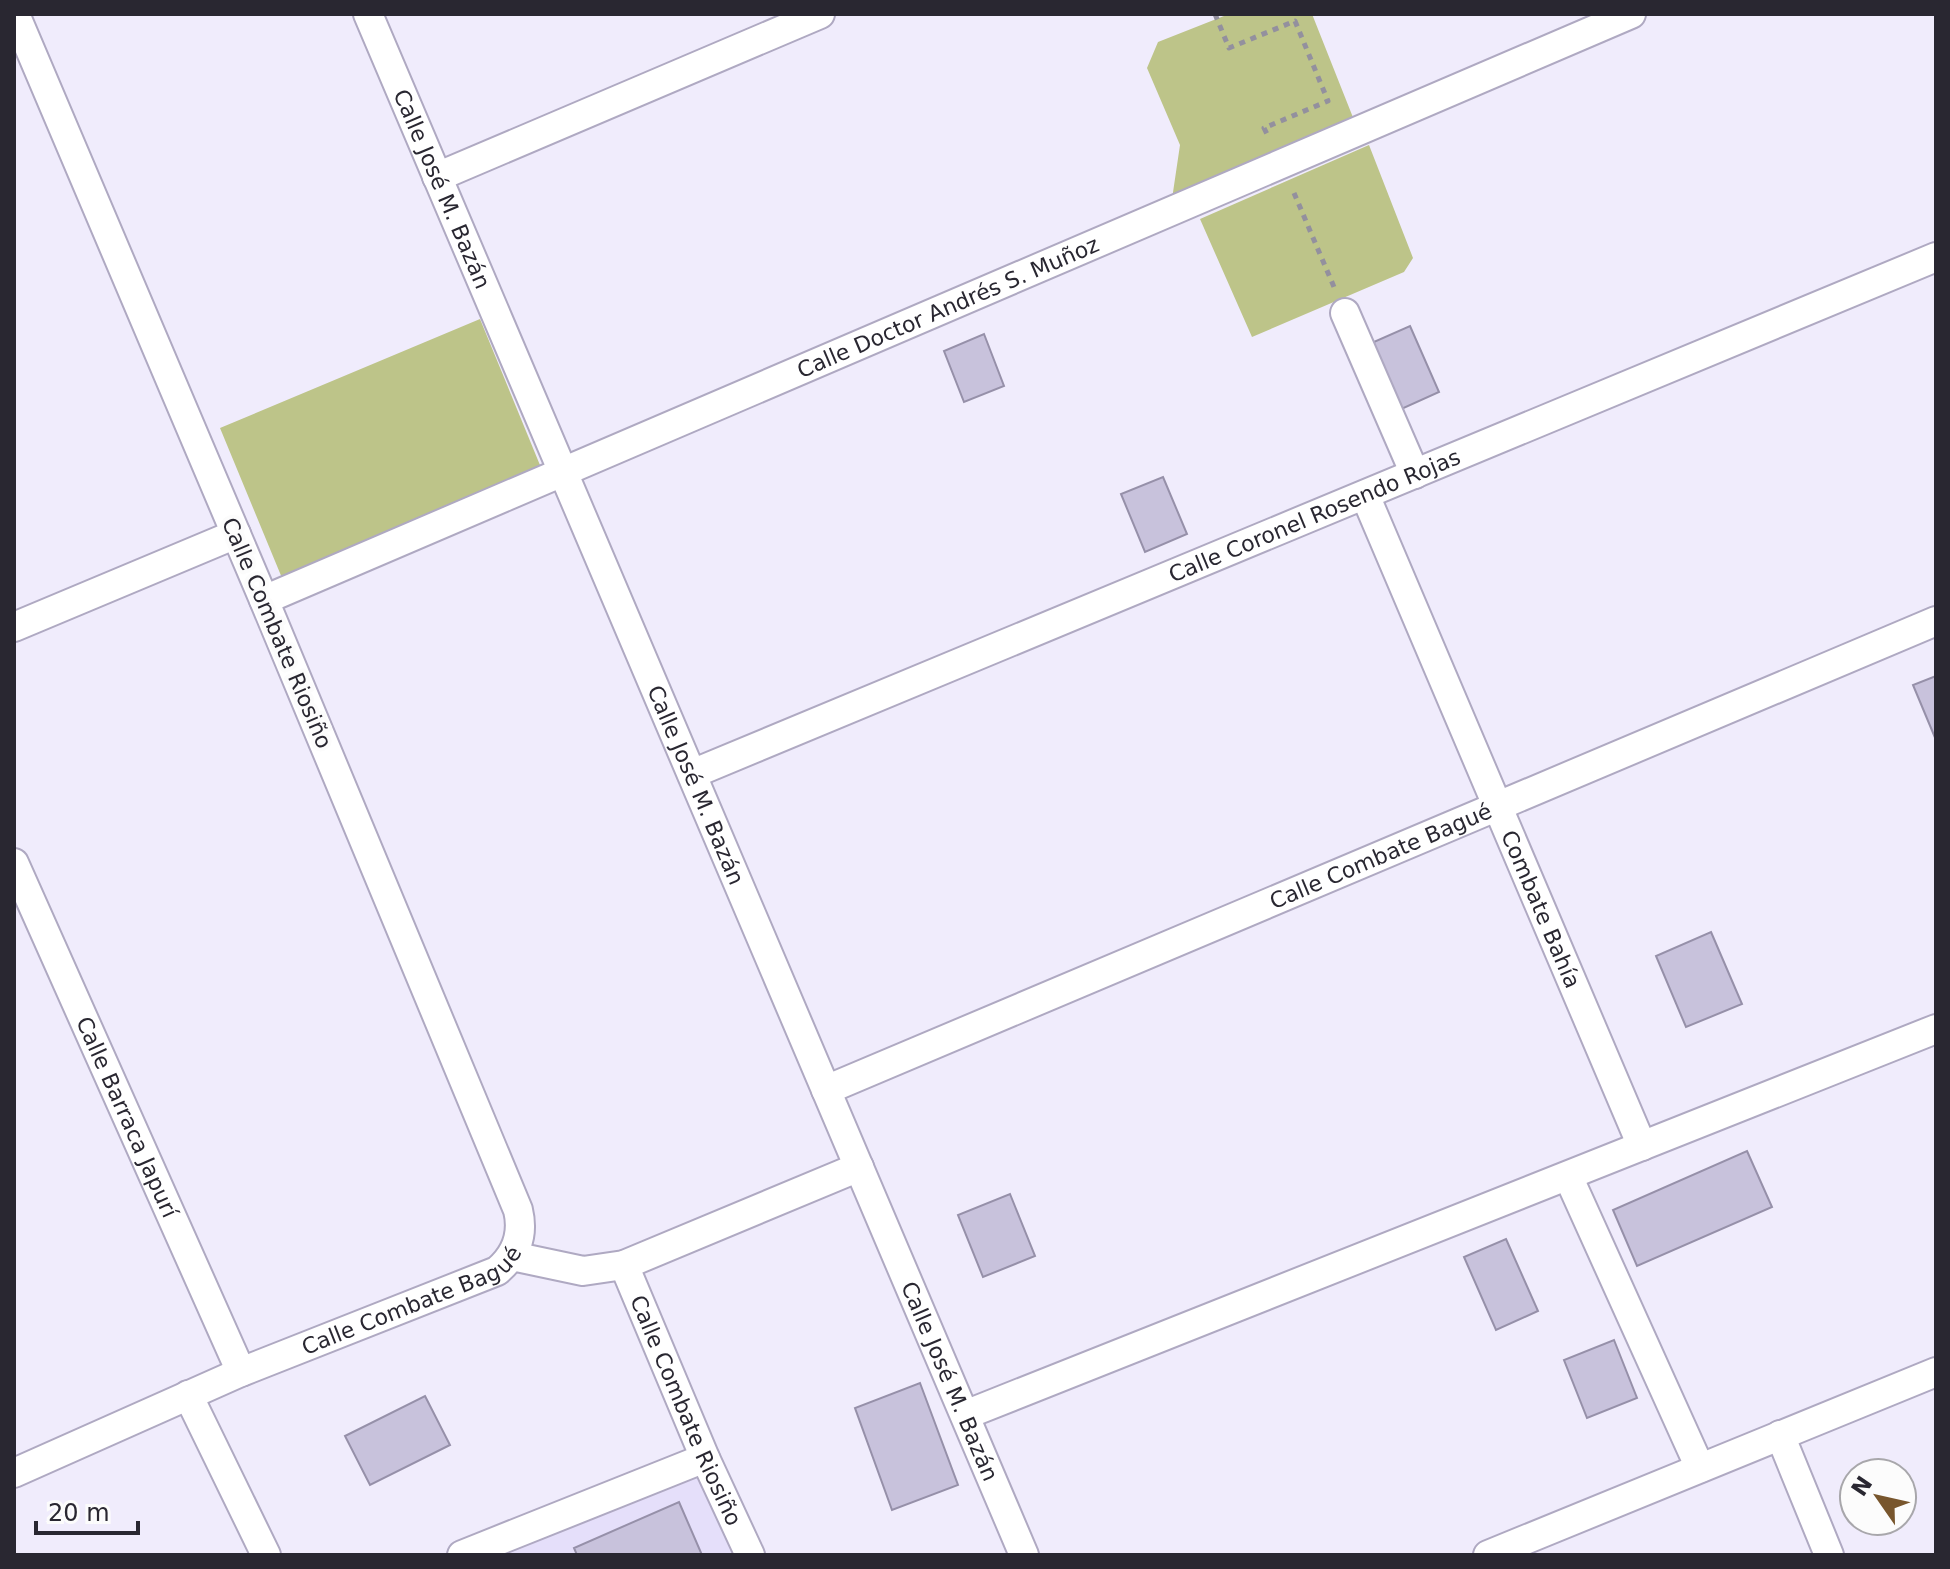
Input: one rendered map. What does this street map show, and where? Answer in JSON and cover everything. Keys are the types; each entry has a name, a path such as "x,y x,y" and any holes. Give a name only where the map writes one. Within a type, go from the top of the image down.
{"street":[{"name":"Calle Combate Riosiño","path":"15,14 518,1210 520,1236 512,1256"},
{"name":"Calle José M. Bazán","path":"368,14 1024,1555"},
{"path":"437,177 820,14"},
{"name":"Calle Doctor Andrés S. Muñoz","path":"264,600 1631,14"},
{"name":"Calle Coronel Rosendo Rojas","path":"692,774 1936,257"},
{"path":"1345,313 1415,474"},
{"name":"Combate Bahía","path":"1365,495 1642,1146"},
{"path":"14,627 236,534"},
{"name":"Calle Combate Bagué","path":"826,1090 1936,621"},
{"name":"Calle Barraca Japurí","path":"14,863 241,1372"},
{"path":"965,1415 1936,1029"},
{"name":"Calle Combate Bagué","path":"14,1473 241,1372 497,1271 512,1256 583,1271 624,1265 859,1167"},
{"path":"1568,1176 1700,1468"},
{"name":"Calle Combate Riosiño","path":"624,1265 705,1458 750,1555"},
{"path":"1488,1555 1936,1372"},
{"path":"188,1395 266,1555"},
{"path":"1780,1435 1829,1555"},
{"path":"462,1555 705,1458"}],"shaded area":[{"path":"689,1474 702,1479 737,1555 485,1555"}],"green space":[{"path":"1229,14 1312,14 1354,120 1172,199 1180,145 1147,68 1158,42"},
{"path":"1369,145 1413,258 1404,272 1252,337 1200,219"},
{"path":"480,319 542,470 282,578 220,428"}],"building":[{"path":"1410,326 1439,392 1397,411 1367,345"},
{"path":"984,334 1004,386 964,402 944,351"},
{"path":"1163,477 1187,534 1145,552 1121,494"},
{"path":"1936,676 1936,740 1913,685"},
{"path":"1711,932 1742,1004 1686,1027 1656,956"},
{"path":"1747,1151 1772,1207 1637,1266 1613,1210"},
{"path":"1010,1194 1035,1256 983,1277 958,1215"},
{"path":"1506,1239 1538,1311 1496,1330 1464,1257"},
{"path":"1614,1340 1637,1398 1587,1418 1564,1360"},
{"path":"920,1383 958,1485 892,1510 855,1408"},
{"path":"425,1396 450,1445 370,1485 345,1436"},
{"path":"679,1502 702,1555 577,1555 574,1548"}]}
